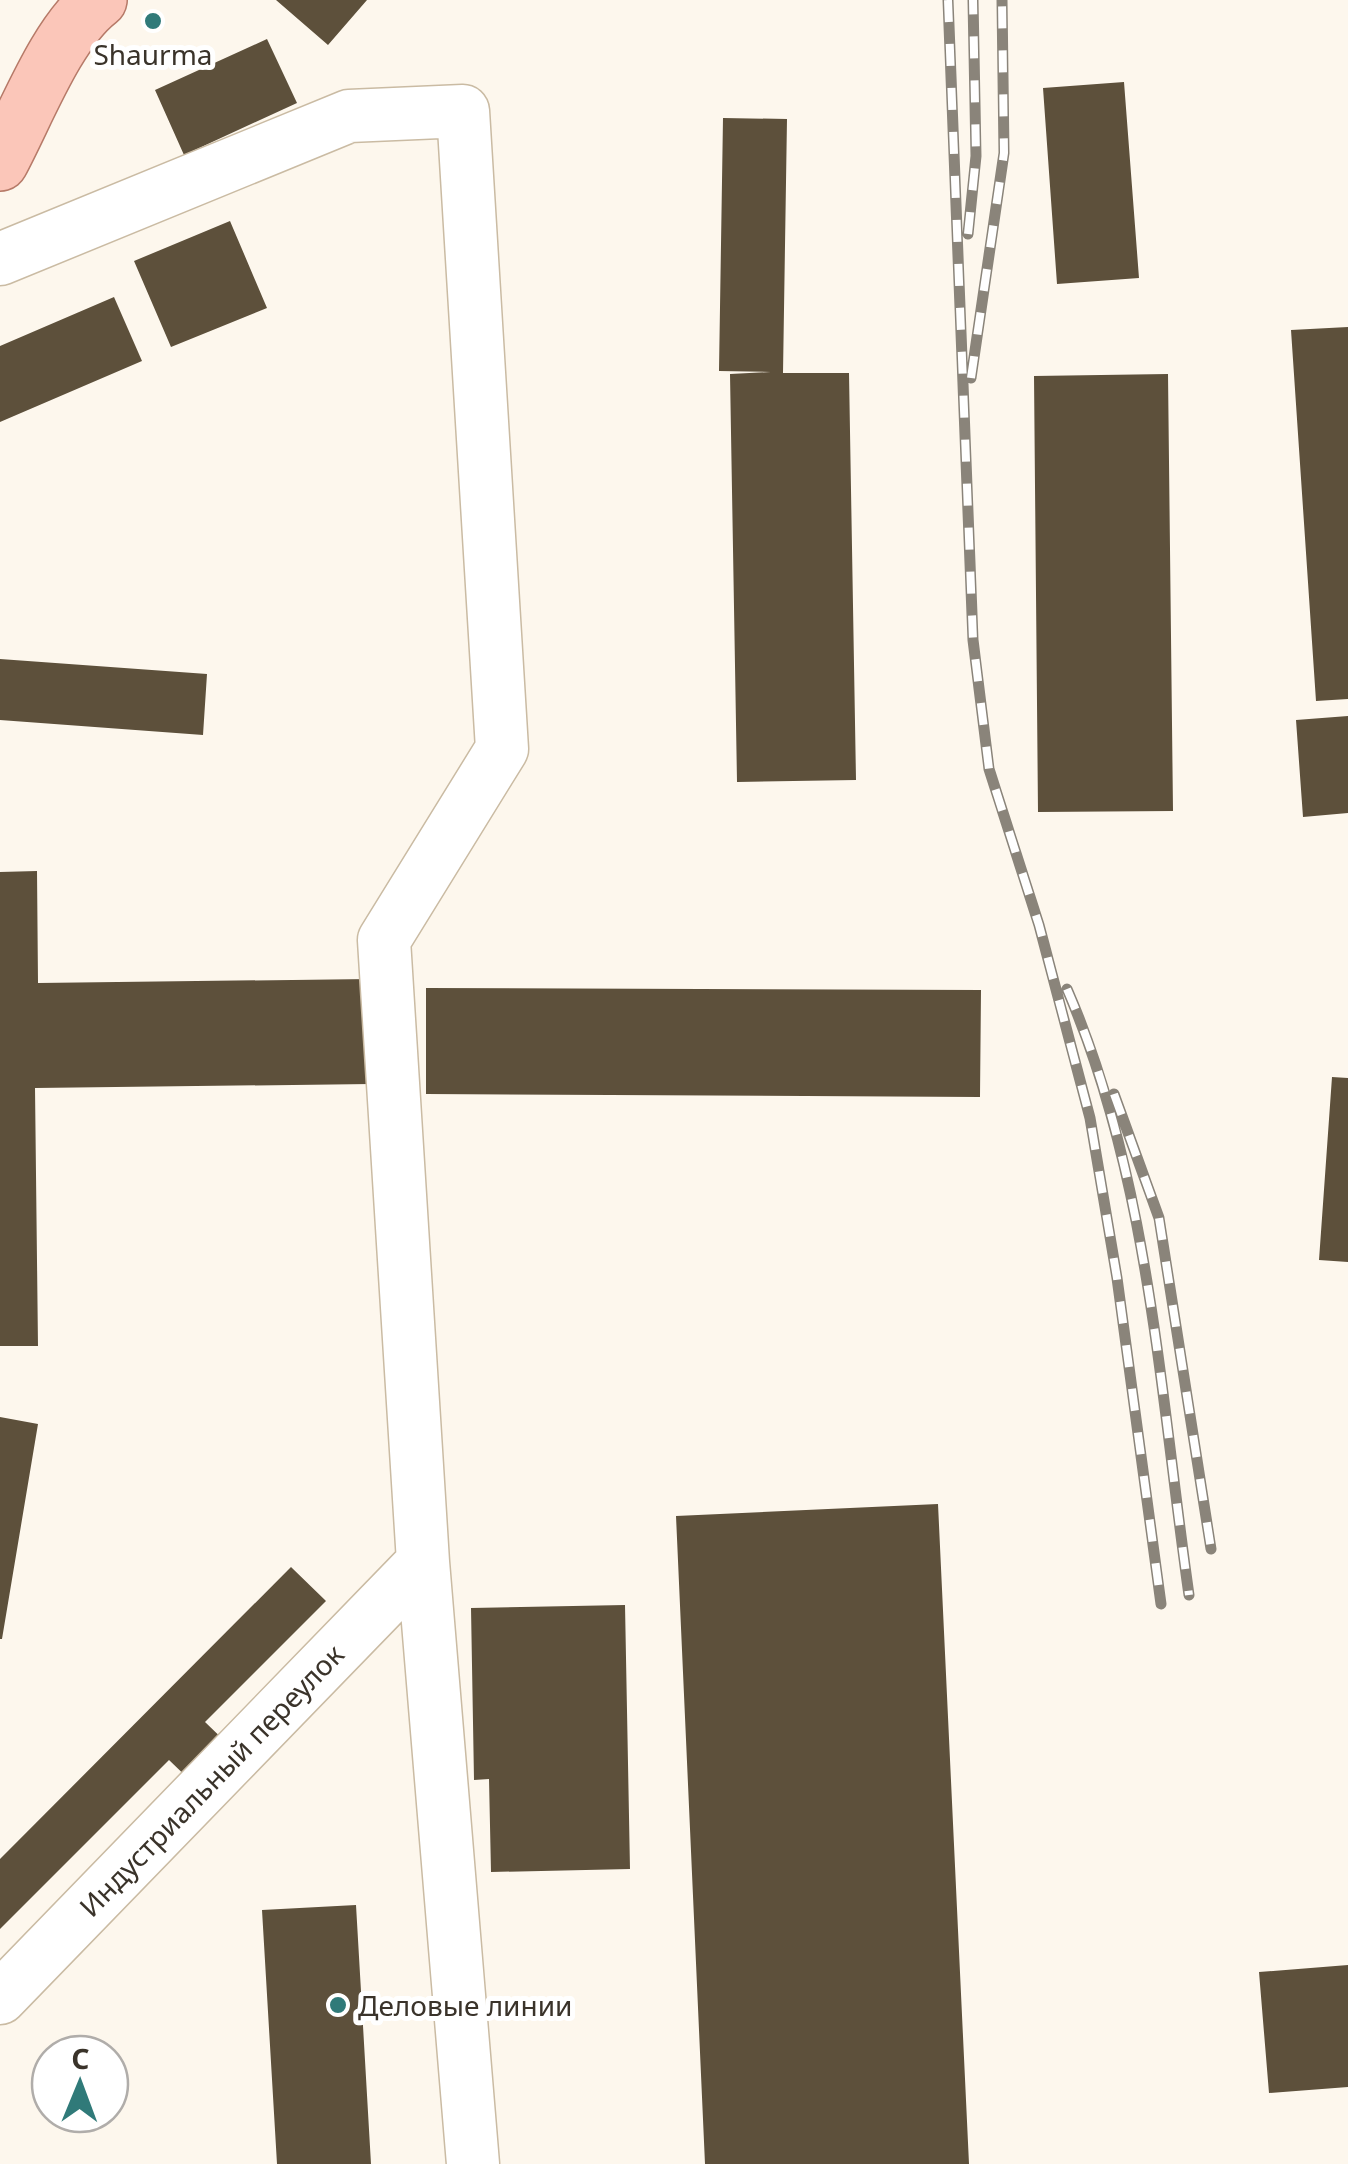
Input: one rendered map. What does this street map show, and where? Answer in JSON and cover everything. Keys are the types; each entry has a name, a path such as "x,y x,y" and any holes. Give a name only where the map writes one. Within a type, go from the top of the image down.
{"main road":[{"path":"0,94 43,17 62,0"},
{"path":"0,163 68,36 85,11 99,0"}],"street":[{"path":"0,259 350,116 463,112 502,749 384,940 422,1562 474,2164"},
{"name":"Индустриальный переулок","path":"0,1998 422,1562"}],"building":[{"path":"276,0 367,0 328,45"},
{"path":"267,39 297,103 184,155 155,90"},
{"path":"1124,82 1139,278 1057,284 1043,88"},
{"path":"723,118 787,119 783,373 849,373 856,780 737,782 730,374 771,372 719,371"},
{"path":"230,221 267,308 171,347 134,261"},
{"path":"114,297 142,361 0,422 0,346"},
{"path":"1348,327 1348,699 1316,701 1291,330"},
{"path":"1168,374 1173,811 1038,812 1034,376"},
{"path":"0,659 207,674 203,735 0,720"},
{"path":"1348,716 1348,813 1303,817 1296,720"},
{"path":"37,871 38,983 370,979 371,1084 35,1088 38,1346 0,1346 0,872"},
{"path":"426,988 981,990 980,1097 426,1094"},
{"path":"1332,1077 1348,1078 1348,1262 1319,1260"},
{"path":"0,1417 38,1424 2,1639 0,1639"},
{"path":"938,1504 969,2164 705,2164 676,1516"},
{"path":"291,1567 326,1601 205,1722 233,1749 196,1786 169,1760 0,1929 0,1859"},
{"path":"625,1605 630,1869 491,1872 489,1779 474,1780 471,1608"},
{"path":"356,1905 371,2164 277,2164 262,1910"},
{"path":"1348,1965 1348,2087 1269,2093 1259,1972"}],"railway":[{"path":"948,0 973,640 989,769 1039,925 1090,1118 1117,1278 1161,1604"},
{"path":"968,234 976,156 973,0"},
{"path":"971,378 1004,153 1002,0"},
{"path":"1067,989 1095,1061 1134,1211 1148,1287 1189,1595"},
{"path":"1114,1094 1159,1218 1211,1549"}],"place":[{"name":"Shaurma","path":"153,21"},
{"name":"Деловые линии","path":"338,2005"}]}
